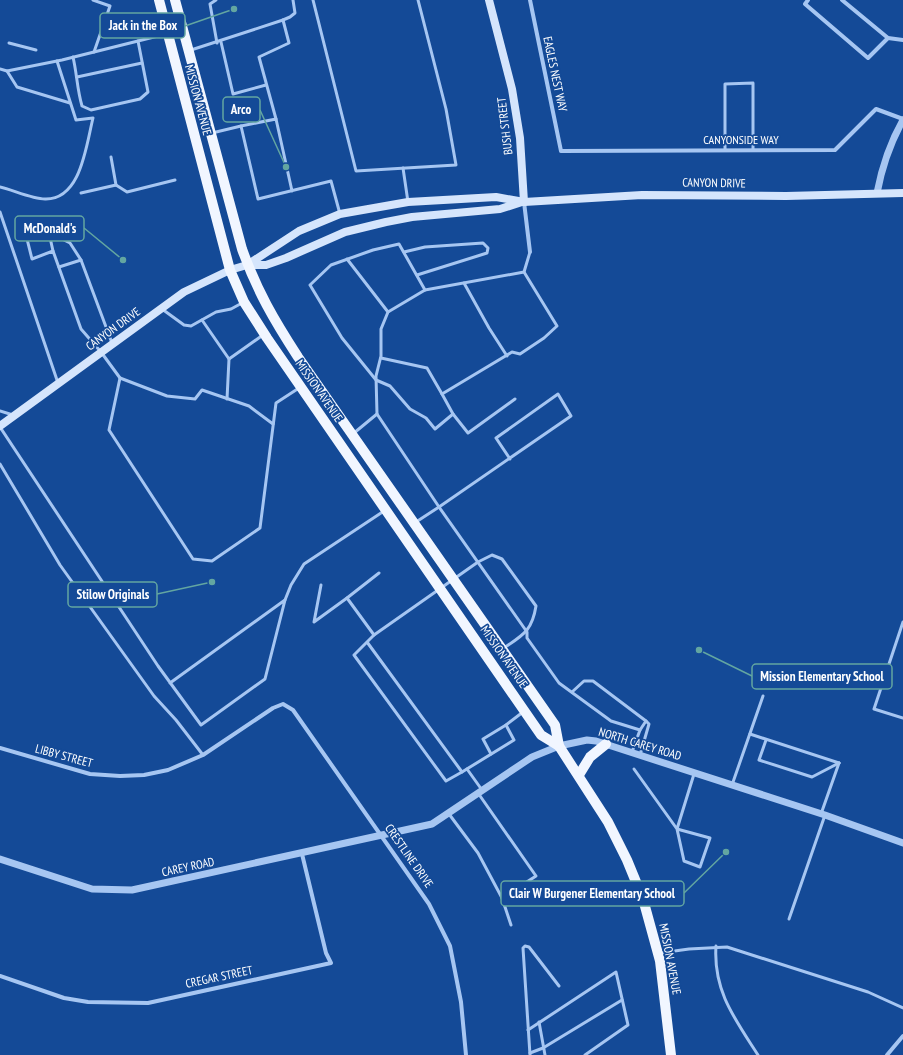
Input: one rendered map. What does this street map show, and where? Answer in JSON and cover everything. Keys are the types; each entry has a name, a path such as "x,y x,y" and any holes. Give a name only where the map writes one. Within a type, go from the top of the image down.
{"main road":[{"name":"MISSION AVENUE","path":"160,0 230,270 244,302 264,334 541,735 559,746 579,774 608,822 630,866 649,920 658,953 672,1055"},
{"name":"MISSION AVENUE","path":"175,0 247,264 260,294 280,330 555,725 559,746"},
{"name":"BUSH STREET","path":"489,0 512,89 520,138 524,202"},
{"path":"168,34 176,34 179,40 198,105 204,110"},
{"name":"CANYON DRIVE","path":"247,264 266,264 286,258 345,232 386,222 412,217 500,209 524,202 642,194 786,196 901,193"},
{"name":"CANYON DRIVE","path":"0,426 184,292 230,270 247,264 299,231 340,214 408,202 496,197 524,202"},
{"path":"579,774 590,757 606,744"}],"street":[{"name":"EAGLES NEST WAY","path":"530,0 561,151"},
{"path":"808,0 805,4 868,58 888,38"},
{"path":"842,0 888,38 903,40"},
{"name":"CANYONSIDE WAY","path":"561,151 835,150 876,109 903,120"},
{"path":"877,193 882,171 893,137 903,120"},
{"name":"BUSH STREET","path":"524,202 530,252"},
{"name":"CRESTLINE DRIVE","path":"273,708 283,704 293,710 429,904 450,946 461,1002 466,1055"},
{"name":"LIBBY STREET","path":"0,748 90,774 120,776 144,775 168,770 203,756 273,708"},
{"name":"NORTH CAREY ROAD","path":"382,835 432,824 532,757 559,746 587,740 632,752 903,843"},
{"name":"CAREY ROAD","path":"0,859 92,889 132,890 302,854 382,835"},
{"name":"CREGAR STREET","path":"0,976 64,998 88,1002 148,1003 331,963 326,953 302,854"},
{"path":"887,1055 903,1036"}],"lane":[{"path":"93,0 110,6 94,52"},
{"path":"216,0 210,4 210,10 233,94 266,85"},
{"path":"189,51 283,20 295,13 293,0"},
{"path":"314,0 356,171 456,165 446,109 418,0"},
{"path":"283,20 289,43 259,57 276,119 292,191"},
{"path":"0,69 7,71 57,62 168,34"},
{"path":"73,57 77,77 76,85 82,106 91,110 140,99 148,92 138,41"},
{"path":"9,43 36,50"},
{"path":"0,187 43,199 58,198 70,188 79,173 93,118 76,120 57,62"},
{"path":"77,77 142,63"},
{"path":"7,71 17,87 70,103"},
{"path":"725,150 725,84 753,83 753,150"},
{"path":"211,134 276,119"},
{"path":"242,126 258,199 331,181 340,214"},
{"path":"110,157 116,185"},
{"path":"403,168 408,202"},
{"path":"81,193 116,185 127,192 174,180"},
{"path":"0,212 58,383"},
{"path":"53,251 32,259 22,219 70,243 81,260 112,344"},
{"path":"49,232 53,251 81,329 101,352 120,378 167,396 195,399 202,390 249,406 273,424"},
{"path":"404,252 425,247 483,242 488,248 486,253 417,275"},
{"path":"426,290 399,244 372,250 330,265 310,285 342,338 376,380 390,386 410,410 426,418 435,429 453,414"},
{"path":"442,394 512,352 520,354 544,338 557,326 524,272 530,252"},
{"path":"347,259 388,312"},
{"path":"59,267 81,260"},
{"path":"524,272 426,290 388,312 381,329 381,358 376,380 377,414 439,507 527,632 527,638 559,682 611,721 640,730"},
{"path":"464,283 506,356"},
{"path":"161,308 184,325 191,326 216,312 231,309 244,302"},
{"path":"202,320 229,359 227,398"},
{"path":"229,359 264,334"},
{"path":"381,358 427,368 453,414 468,433 516,399"},
{"path":"120,378 109,430 193,559 212,562 260,528 276,403 300,386"},
{"path":"414,523 510,459 571,416 558,394 496,438 510,459"},
{"path":"0,410 15,415"},
{"path":"353,434 377,414"},
{"path":"0,426 170,683 202,725 265,679 285,600 294,579 304,564 386,510"},
{"path":"0,464 60,565 154,696 176,720 203,756"},
{"path":"502,649 527,632 534,619 536,606 502,559 492,556 478,562 374,635 354,656 446,781 514,740 506,725"},
{"path":"321,585 314,622 380,573"},
{"path":"347,598 374,635"},
{"path":"170,683 285,600"},
{"path":"903,622 874,709 902,718 903,712"},
{"path":"368,642 462,772"},
{"path":"572,692 584,681 593,681 646,721 649,724 640,755"},
{"path":"732,785 763,696"},
{"path":"491,754 483,739 525,711"},
{"path":"632,752 640,730 646,721"},
{"path":"750,734 839,763"},
{"path":"766,740 759,760 812,777 839,763"},
{"path":"789,919 839,763"},
{"path":"466,769 536,876 502,898"},
{"path":"634,769 677,829 684,860 700,867 710,838 677,829"},
{"path":"677,829 694,773"},
{"path":"448,813 478,853 502,898 511,925"},
{"path":"559,986 529,947 524,946 530,1054 543,1048 622,1000"},
{"path":"716,946 715,958 718,982 725,1003 758,1055"},
{"path":"658,953 716,946 727,947 854,987 903,1008"},
{"path":"528,1030 616,972 628,1025 585,1055"},
{"path":"539,1022 544,1055"}],"place":[{"name":"Jack in the Box","path":"234,9"},
{"name":"Arco","path":"286,167"},
{"name":"McDonald's","path":"123,260"},
{"name":"Stilow Originals","path":"212,582"},
{"name":"Mission Elementary School","path":"699,650"},
{"name":"Clair W Burgener Elementary School","path":"726,852"}]}
